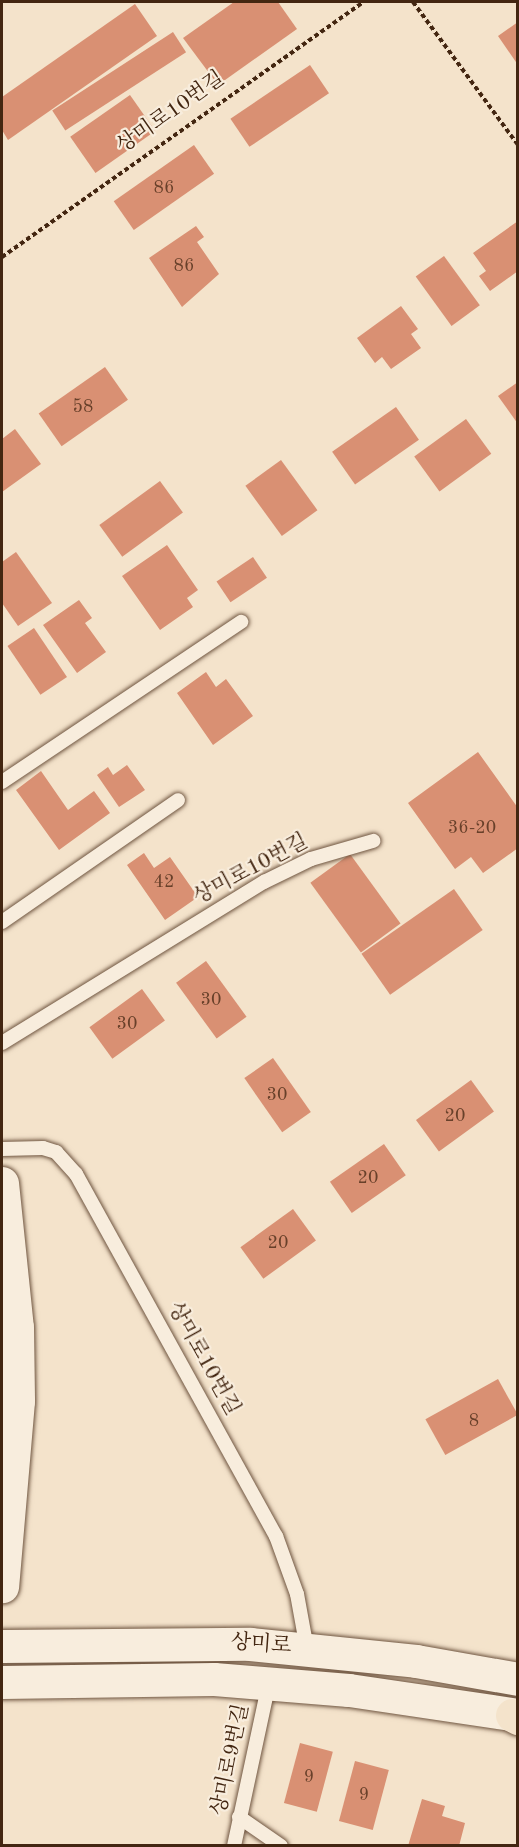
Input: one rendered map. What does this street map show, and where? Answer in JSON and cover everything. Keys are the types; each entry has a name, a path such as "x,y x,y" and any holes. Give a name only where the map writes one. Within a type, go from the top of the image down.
{"street":[{"path":"2,1183 17,1327 18,1401 2,1586"},
{"name":"상미로","path":"2,1646 207,1642 307,1649 518,1679"},
{"name":"상미로","path":"2,1682 269,1683 516,1716"}],"lane":[{"path":"2,782 241,622"},
{"path":"2,922 178,800"},
{"name":"상미로10번길","path":"2,1043 264,882 311,859 372,841"},
{"name":"상미로10번길","path":"2,1149 31,1146 56,1152 76,1174 276,1536 297,1594 307,1649"},
{"name":"상미로9번길","path":"234,1845 269,1683"},
{"path":"239,1816 281,1845"}],"path":[{"name":"상미로10번길","path":"2,257 364,2"},
{"path":"413,2 518,145"}],"building":[{"path":"234,2 278,2 297,29 218,85 183,38"},
{"path":"135,4 157,36 8,140 2,130 2,97"},
{"path":"518,22 518,65 498,36"},
{"path":"173,32 186,52 65,131 52,110"},
{"path":"310,65 329,93 249,147 230,119"},
{"path":"130,95 155,131 95,173 70,137"},
{"path":"194,145 214,174 134,230 114,201"},
{"path":"518,221 518,271 490,291 479,276 486,271 473,253"},
{"path":"196,226 204,237 197,242 219,274 182,307 149,258"},
{"path":"444,256 480,305 452,326 416,277"},
{"path":"401,306 418,329 411,334 421,348 391,369 382,357 375,363 357,338"},
{"path":"105,367 128,400 62,446 39,413"},
{"path":"518,382 518,424 498,396"},
{"path":"396,407 419,440 355,485 332,452"},
{"path":"466,419 491,454 439,491 414,457"},
{"path":"15,429 41,464 2,492 2,439"},
{"path":"281,460 317,510 282,536 245,486"},
{"path":"160,481 183,513 122,557 99,525"},
{"path":"167,545 198,590 187,598 193,607 160,630 122,576"},
{"path":"16,552 52,603 18,626 2,603 2,562"},
{"path":"253,557 267,578 231,602 217,582"},
{"path":"79,600 92,618 85,623 106,652 77,673 43,625"},
{"path":"34,628 67,677 40,695 7,646"},
{"path":"206,672 216,687 226,679 253,716 213,745 177,693"},
{"path":"478,752 518,808 518,848 483,873 471,857 455,869 408,803"},
{"path":"127,765 145,790 119,807 97,775 108,767 113,775"},
{"path":"41,771 68,810 94,791 110,813 59,850 16,790"},
{"path":"144,853 154,868 170,857 198,897 165,920 127,865"},
{"path":"350,854 401,924 361,952 310,883"},
{"path":"454,889 483,930 390,995 361,954"},
{"path":"206,961 247,1017 217,1039 176,983"},
{"path":"142,989 165,1021 112,1059 89,1027"},
{"path":"273,1058 311,1112 282,1132 244,1078"},
{"path":"471,1080 494,1112 439,1152 416,1120"},
{"path":"384,1144 406,1175 352,1213 330,1182"},
{"path":"293,1209 316,1241 263,1279 240,1247"},
{"path":"498,1379 518,1415 445,1455 425,1419"},
{"path":"300,1743 333,1752 317,1812 284,1803"},
{"path":"355,1761 389,1770 373,1830 339,1821"},
{"path":"422,1799 445,1806 442,1816 465,1823 459,1846 408,1846"}]}
